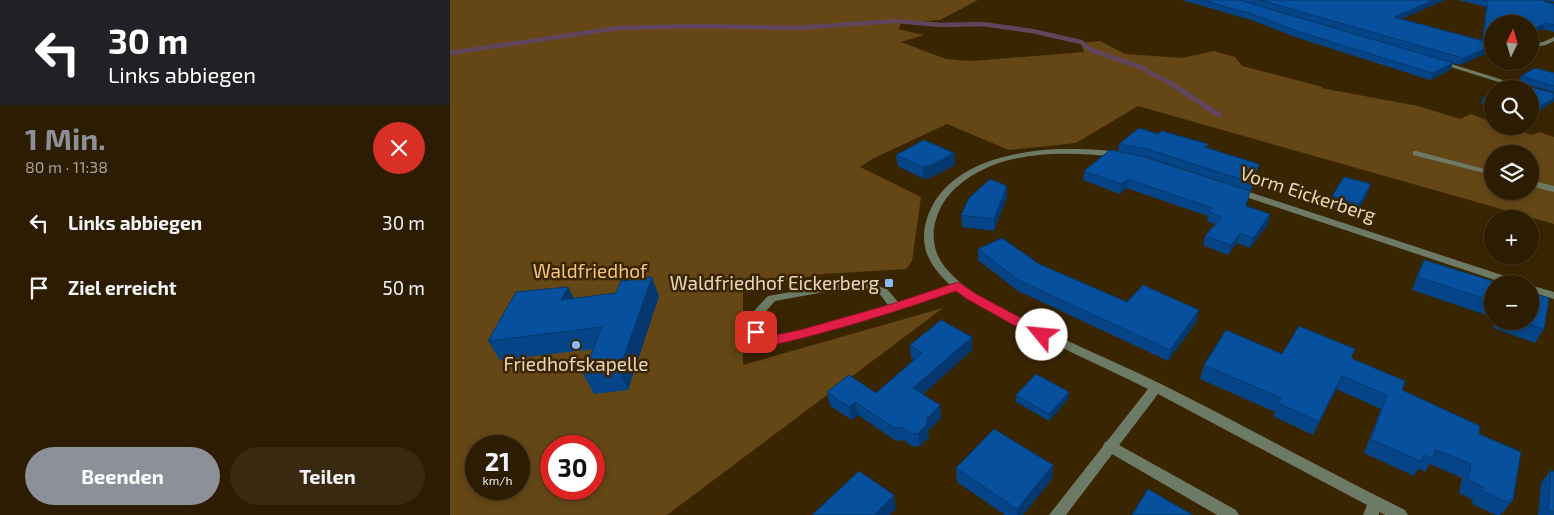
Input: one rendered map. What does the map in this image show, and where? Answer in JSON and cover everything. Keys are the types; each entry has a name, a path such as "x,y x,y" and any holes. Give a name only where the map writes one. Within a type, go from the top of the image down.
{"street":[{"path":"1539,45 1554,39"},
{"path":"1428,59 1499,80"},
{"path":"1128,157 1078,150 1037,152 995,161 974,171 955,184 935,208 929,224 928,246 937,263 971,297 1042,335 1156,387 1373,509 1400,515"},
{"path":"1416,153 1484,171"},
{"path":"1539,185 1554,189"},
{"name":"Vorm Eickerberg","path":"1227,188 1492,275"},
{"path":"896,307 883,291 858,283 839,286 772,298 755,316 756,332 769,341 800,334 896,307 958,286"},
{"path":"1539,291 1554,296"},
{"path":"1057,515 1156,387"},
{"path":"1110,446 1231,515"}],"green space":[{"name":"Waldfriedhof","path":"450,0 978,0 940,20 901,23 898,29 924,35 901,42 946,59 972,61 1084,52 1081,43 1100,41 1125,54 1182,58 1214,51 1235,57 1242,66 1323,87 1321,88 1418,106 1460,119 1471,114 1484,119 1484,135 1539,135 1539,132 1554,137 1554,224 1539,220 1539,210 1505,210 1138,106 1076,143 1009,150 947,124 872,159 860,167 921,197 912,261 906,269 823,274 743,289 743,365 943,308 667,515 450,515"}],"building":[{"path":"1202,0 1239,0 1453,63 1432,73 1300,32 1252,14"},
{"path":"1260,0 1434,0 1394,17 1483,41 1484,33 1484,49 1463,58"},
{"path":"1483,0 1541,0 1554,4 1554,25 1546,23 1539,26 1539,15 1486,15 1488,1"},
{"path":"1539,69 1554,73 1554,86 1539,80 1521,76 1532,70"},
{"path":"1539,89 1554,93 1554,98 1539,107"},
{"path":"1139,128 1158,134 1162,131 1208,144 1204,147 1259,164 1253,183 1147,149 1119,144"},
{"path":"924,140 954,153 923,167 896,155"},
{"path":"1110,150 1141,156 1250,191 1246,206 1270,214 1253,238 1240,233 1231,245 1205,236 1222,217 1209,212 1212,208 1128,179 1121,184 1084,171"},
{"path":"1344,177 1371,184 1359,204 1332,196"},
{"path":"990,179 1007,186 994,219 961,215 969,198"},
{"path":"1002,238 1039,264 1127,302 1143,285 1199,310 1170,350 1018,280 978,249"},
{"path":"1424,260 1484,278 1484,298 1418,277"},
{"path":"652,277 619,370 583,374 602,327 488,341 516,292 568,287 561,300 616,293 621,281"},
{"path":"1539,295 1549,298 1544,329 1539,327"},
{"path":"941,320 972,337 913,388 940,405 927,418 927,424 918,433 911,434 901,427 894,428 855,402 849,407 827,392 849,375 876,393 922,353 910,345"},
{"path":"1299,326 1355,349 1351,358 1405,381 1402,390 1480,426 1479,434 1521,452 1513,500 1510,499 1509,503 1482,491 1483,487 1468,480 1471,464 1435,450 1433,459 1424,455 1422,462 1371,439 1387,395 1342,376 1319,422 1278,403 1281,398 1204,365 1226,330 1282,354"},
{"path":"1036,374 1069,392 1049,414 1016,395"},
{"path":"994,429 1053,465 1017,509 956,468"},
{"path":"1551,470 1554,472 1554,512 1548,510"},
{"path":"859,471 894,495 874,515 812,515"},
{"path":"1148,489 1193,515 1132,515"}],"waterway":[{"path":"450,53 618,28 694,26 797,28 896,21 941,25 982,24 1032,31 1081,42 1091,50 1146,69 1148,72 1167,81"},
{"path":"1167,81 1219,115"}],"place":[{"name":"Waldfriedhof Eickerberg","path":"889,283"},
{"name":"Friedhofskapelle","path":"576,345"}],"route":[{"path":"756,332 769,341 800,334 896,307 958,286 971,297 1042,335"}]}
